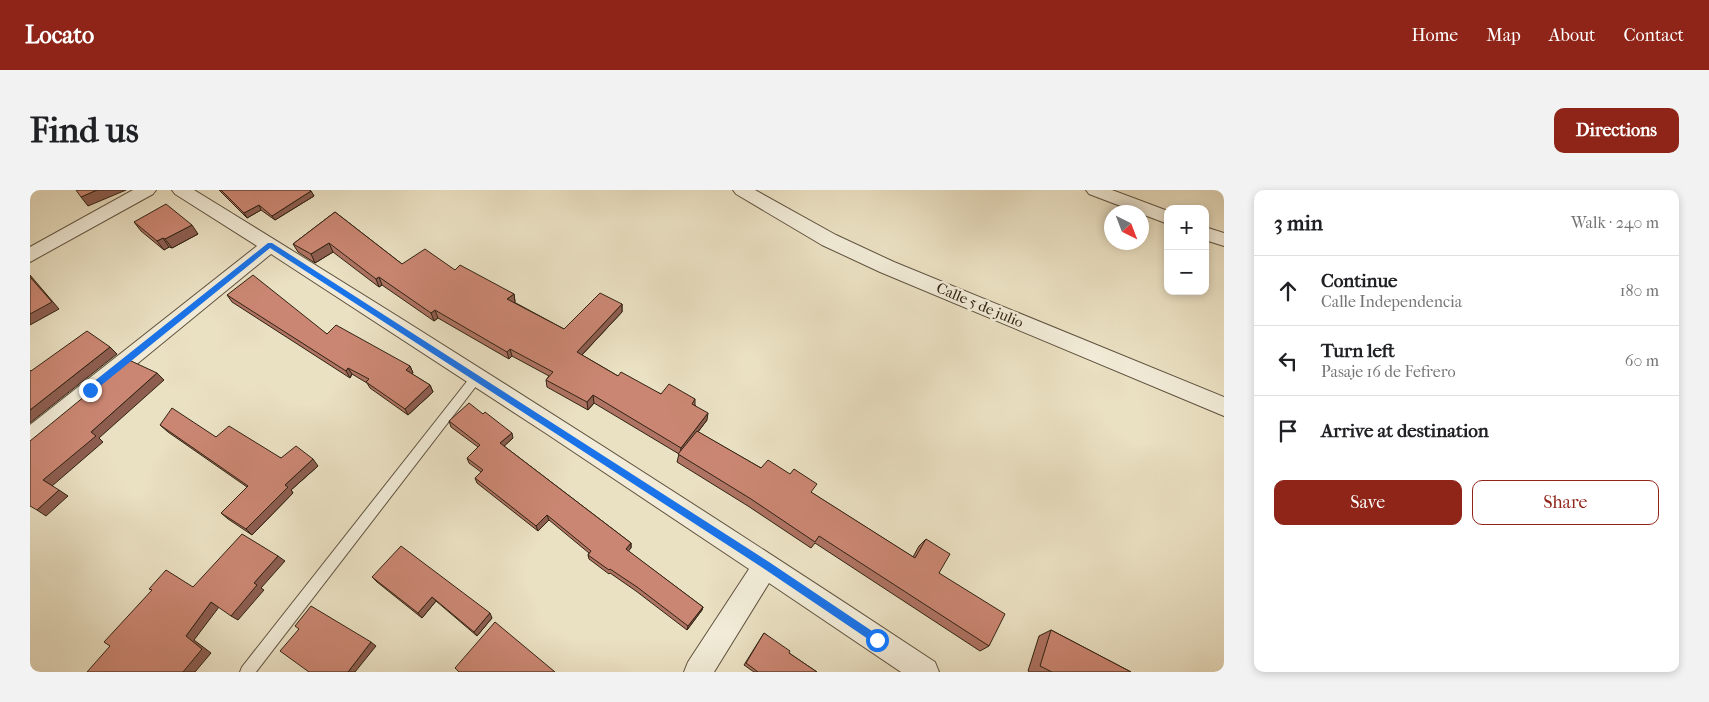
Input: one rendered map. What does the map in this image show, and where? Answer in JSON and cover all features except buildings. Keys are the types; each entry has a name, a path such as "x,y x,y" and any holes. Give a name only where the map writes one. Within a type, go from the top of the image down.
{"street":[{"path":"34,248 147,190"},
{"path":"181,190 270,245 766,565 925,672"},
{"name":"Calle 5 de julio","path":"742,190 829,240 887,267 1224,407"},
{"path":"1095,190 1164,216"},
{"path":"1209,234 1224,240"},
{"path":"30,438 270,245"},
{"path":"698,672 766,565"}],"lane":[{"path":"246,672 476,378"}],"route":[{"path":"90,390 270,245 766,565 877,640"}]}
